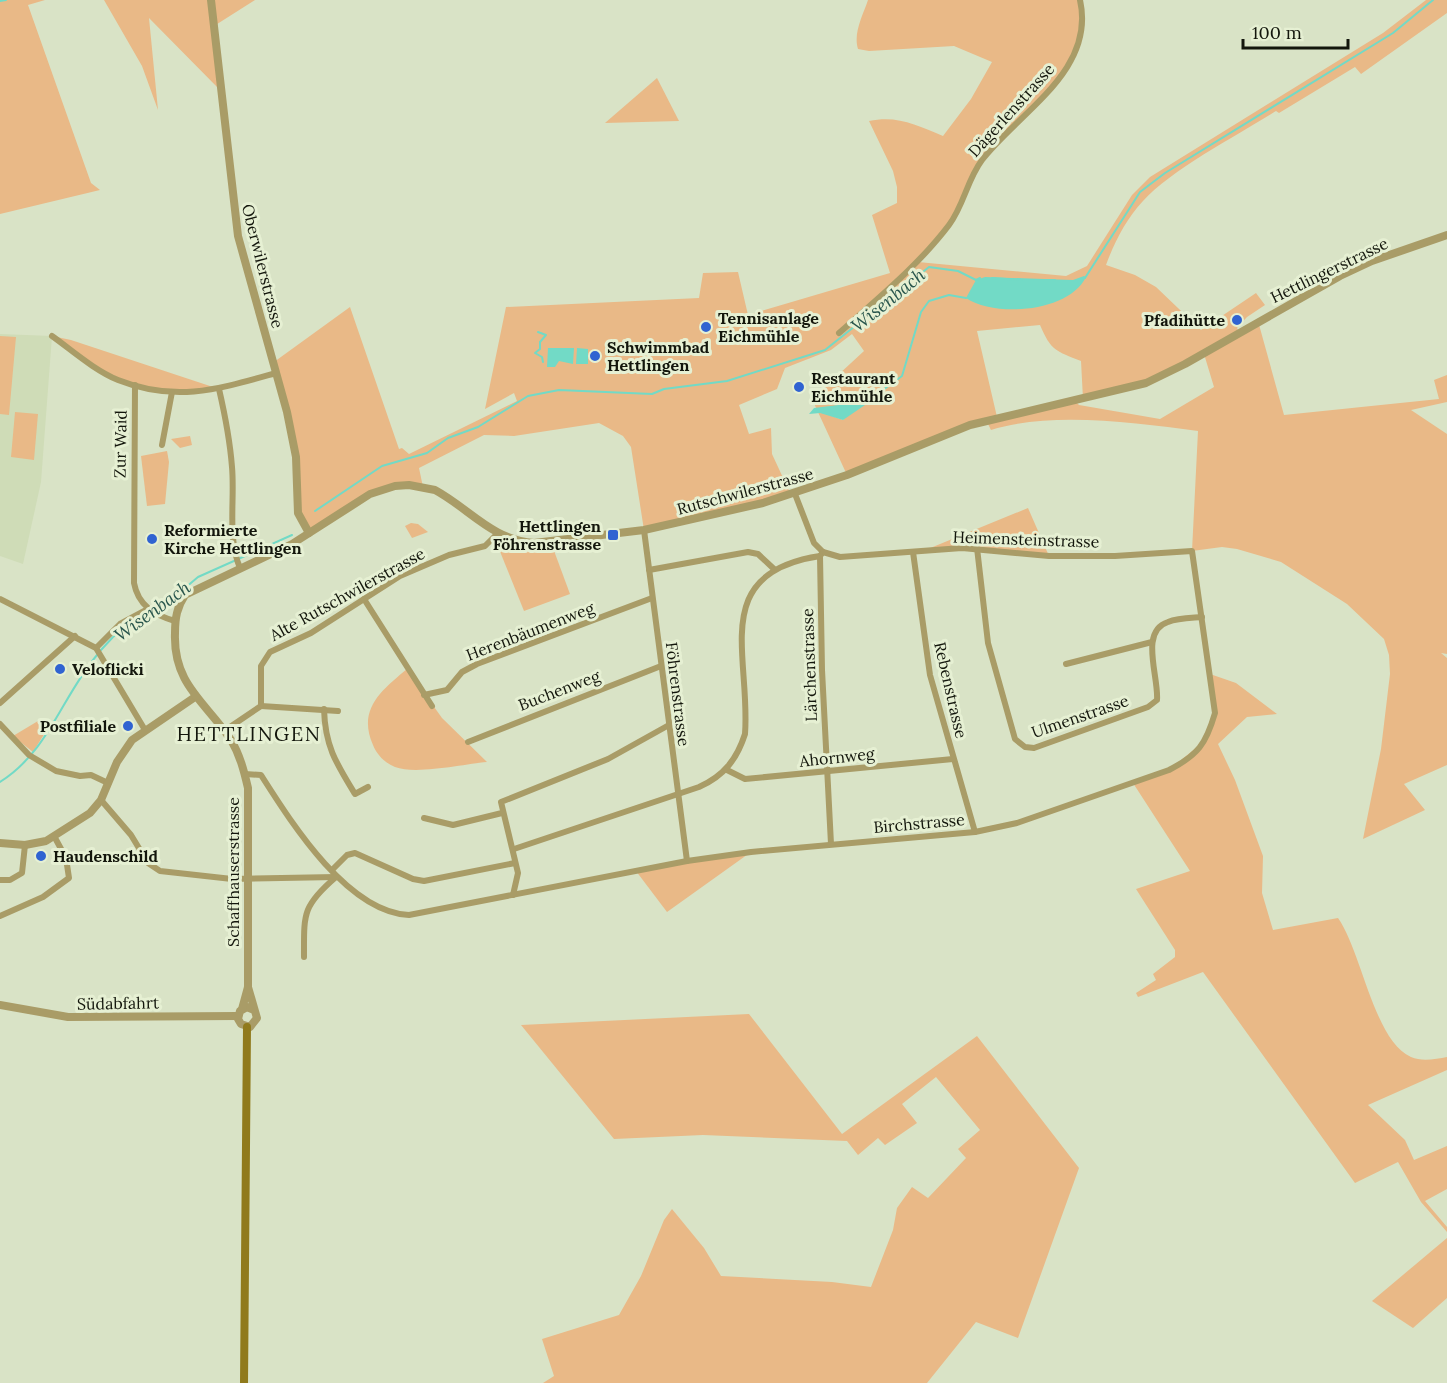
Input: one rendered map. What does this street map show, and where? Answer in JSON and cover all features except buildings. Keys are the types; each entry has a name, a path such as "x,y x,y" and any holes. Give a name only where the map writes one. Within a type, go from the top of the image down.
{"main road":[{"path":"244,1383 247,1027"}],"street":[{"name":"Oberwilerstrasse","path":"211,0 238,236 294,444 298,513 309,533"},
{"name":"Dägerlenstrasse","path":"838,333 917,262 955,215 971,177 982,160 1051,89 1066,68 1080,38 1080,0"},
{"name":"Hettlingerstrasse","path":"1258,321 1372,261 1447,235"},
{"name":"Rutschwilerstrasse","path":"309,533 370,494 395,486 409,485 423,487 445,496 496,534 519,542 534,543 644,530 795,494 970,425 1146,383 1185,364 1258,321"},
{"path":"52,336 106,374 135,384 172,392 198,393 276,373"},
{"name":"Zur Waid","path":"135,384 132,504 134,583 139,601 151,610"},
{"path":"219,389 232,468 235,555 239,566"},
{"path":"162,445 172,392"},
{"name":"Lärchenstrasse","path":"795,494 814,543 822,554 831,844"},
{"name":"Föhrenstrasse","path":"644,530 687,861"},
{"name":"Schaffhauserstrasse","path":"254,1010 248,987 249,806 245,774 240,758 224,731 195,697 176,662 175,621 178,606 185,594 309,533"},
{"name":"Alte Rutschwilerstrasse","path":"261,706 261,666 265,656 311,633 424,564 485,546 496,534"},
{"name":"Heimensteinstrasse","path":"822,554 840,557 976,548 1049,556 1115,556 1192,551"},
{"name":"Ulmenstrasse","path":"976,548 988,643 1015,739 1024,747 1034,748 1149,707 1156,700 1158,689 1152,642"},
{"name":"Birchstrasse","path":"245,774 261,775 300,835 334,873 384,910 396,915 427,914 687,861 831,844 975,832 1033,818 1169,770 1190,759 1208,738 1215,713 1192,551"},
{"path":"649,570 748,552 758,555 774,569"},
{"name":"Rebenstrasse","path":"913,552 930,675 975,832"},
{"path":"514,849 708,783 726,770 745,734 741,628 746,604 761,582 774,569 822,554"},
{"name":"Herenbäumenweg","path":"424,695 447,690 462,672 477,664 652,598"},
{"path":"0,599 75,636 98,651 145,730"},
{"path":"364,599 432,706"},
{"path":"98,651 120,624 151,610 175,621"},
{"path":"1066,664 1152,642 1155,631 1167,622 1202,617"},
{"path":"0,703 75,636"},
{"name":"Buchenweg","path":"468,742 661,666"},
{"path":"0,843 25,845 54,836 90,813 101,800 128,745 145,730 195,697"},
{"path":"224,731 261,706 338,711"},
{"path":"324,709 325,735 332,756 355,794 368,787"},
{"path":"0,724 32,757 56,771 91,775 108,783"},
{"path":"513,895 518,873 501,802 608,759 669,725"},
{"name":"Ahornweg","path":"726,770 745,779 954,759"},
{"path":"101,800 131,835 148,863 160,871 232,879 334,873"},
{"path":"424,818 453,825 502,813"},
{"path":"0,916 43,897 69,878 66,858 54,836"},
{"path":"0,880 10,880 22,873 25,845"},
{"path":"304,957 305,923 310,901 347,855 355,853 413,879 424,880 515,863"},
{"name":"Schaffhauserstrasse","path":"240,1012 248,987"},
{"name":"Südabfahrt","path":"0,1005 68,1017 254,1010"},
{"path":"240,1012 239,1022 247,1027 256,1021 254,1010"}],"shaded area":[{"path":"0,0 45,0 28,5 91,183 100,190 0,214"},
{"path":"104,0 255,0 214,26 220,90 149,18 158,110 142,66"},
{"path":"868,0 1080,0 1082,26 1067,68 982,160 960,207 918,262 1066,276 1087,266 1132,195 1150,177 1383,33 1426,0 1447,0 1447,13 1361,74 1355,67 1279,113 1276,111 1206,153 1155,189 1126,223 1106,265 1135,275 1156,287 1201,330 1256,293 1265,305 1247,317 1237,328 1239,332 1258,321 1284,415 1439,399 1434,380 1447,375 1447,402 1411,410 1447,434 1447,654 1441,653 1447,658 1447,765 1404,784 1425,810 1363,839 1381,749 1390,674 1389,655 1384,639 1347,604 1281,562 1222,547 1192,551 1198,431 1094,420 1040,421 991,430 986,420 847,475 812,399 864,351 852,334 831,350 785,368 777,389 739,405 749,434 771,428 772,454 791,495 644,530 631,447 623,436 599,423 514,436 484,435 419,468 423,487 382,489 309,533 298,513 297,471 274,362 350,307 399,449 402,448 409,454 517,401 514,393 485,409 506,307 699,298 703,273 738,272 748,315 890,273 872,215 897,203 897,187 893,171 869,121 898,120 943,136 971,99 992,62 954,46 869,51 858,49 858,30","holes":["1040,325 1055,349 1081,361 1083,399 1146,383 1204,354 1214,387 1160,419 1079,405 1075,401 997,417 977,331","863,402 843,420 819,408"]},
{"path":"657,78 679,121 605,123"},
{"path":"0,334 52,336 41,482 23,564 0,556"},
{"path":"0,336 16,337 9,415 0,414"},
{"path":"52,336 71,340 219,389 172,392 118,380"},
{"path":"15,412 38,414 34,460 11,457"},
{"path":"190,436 192,445 180,448 171,439"},
{"path":"167,451 169,462 165,504 147,506 141,456"},
{"path":"1028,508 1049,556 977,548 923,551"},
{"path":"411,523 418,524 428,532 412,538 405,526"},
{"path":"553,548 570,594 524,611 499,549"},
{"path":"407,669 442,718 487,762 415,770 395,767 379,755 369,732 370,711 381,693"},
{"path":"1210,674 1236,683 1277,714 1247,717 1218,744 1235,780 1263,856 1262,893 1273,930 1338,918 1347,933 1378,1015 1398,1048 1411,1057 1420,1059 1447,1057 1447,1070 1368,1105 1405,1140 1414,1160 1447,1146 1447,1189 1425,1201 1447,1227 1447,1232 1421,1202 1398,1162 1355,1183 1203,972 1138,997 1136,993 1156,980 1153,974 1175,957 1175,950 1136,889 1190,871 1133,783 1169,770 1208,738 1215,713"},
{"path":"38,721 48,728 33,752 13,736"},
{"path":"751,852 667,912 636,871"},
{"path":"749,1014 842,1134 977,1036 1079,1168 1018,1338 976,1322 927,1383 543,1383 554,1376 542,1339 619,1315 641,1276 664,1220 672,1209 704,1248 721,1276 832,1282 871,1287 893,1230 897,1208 912,1187 928,1198 966,1158 958,1149 980,1130 936,1077 902,1104 917,1123 885,1145 878,1138 858,1155 847,1141 703,1135 614,1139 521,1025"},
{"path":"1447,1238 1447,1298 1413,1328 1372,1301"}],"water":[{"path":"985,277 1073,280 1086,277 1077,289 1064,298 1031,308 995,308 966,298 976,280"},
{"path":"548,348 574,348 573,364 559,361 555,367 547,367"},
{"path":"577,348 588,349 588,364 576,364"},
{"path":"863,402 865,405 843,420 820,413 809,414 814,408"}],"waterway":[{"path":"0,1 6,0"},
{"name":"Wisenbach","path":"1085,278 1140,192 1165,173 1393,33 1433,0"},
{"name":"Wisenbach","path":"315,511 382,466 427,453 448,438 478,427 528,396 559,390 652,394 664,389 727,381 825,350 929,267 958,271 976,280 980,278"},
{"name":"Wisenbach","path":"992,278 1022,280"},
{"name":"Wisenbach","path":"1034,280 1055,280"},
{"path":"865,403 902,376 921,312 929,301 949,295 966,298"},
{"path":"538,332 546,335 540,342 540,349 535,353 542,357 543,362"},
{"name":"Wisenbach","path":"101,650 113,637 172,599 198,577 292,535"},
{"name":"Wisenbach","path":"0,782 17,769 43,740 97,655"}],"place":[{"name":"Pfadihütte","path":"1237,320"},
{"name":"Tennisanlage Eichmühle","path":"706,327"},
{"name":"Schwimmbad Hettlingen","path":"595,356"},
{"name":"Restaurant Eichmühle","path":"799,387"},
{"name":"Hettlingen Föhrenstrasse","path":"613,535"},
{"name":"Reformierte Kirche Hettlingen","path":"152,539"},
{"name":"Veloflicki","path":"60,669"},
{"name":"Postfiliale","path":"128,726"},
{"name":"Haudenschild","path":"41,856"}],"district":[{"name":"HETTLINGEN","path":"249,733"}]}
